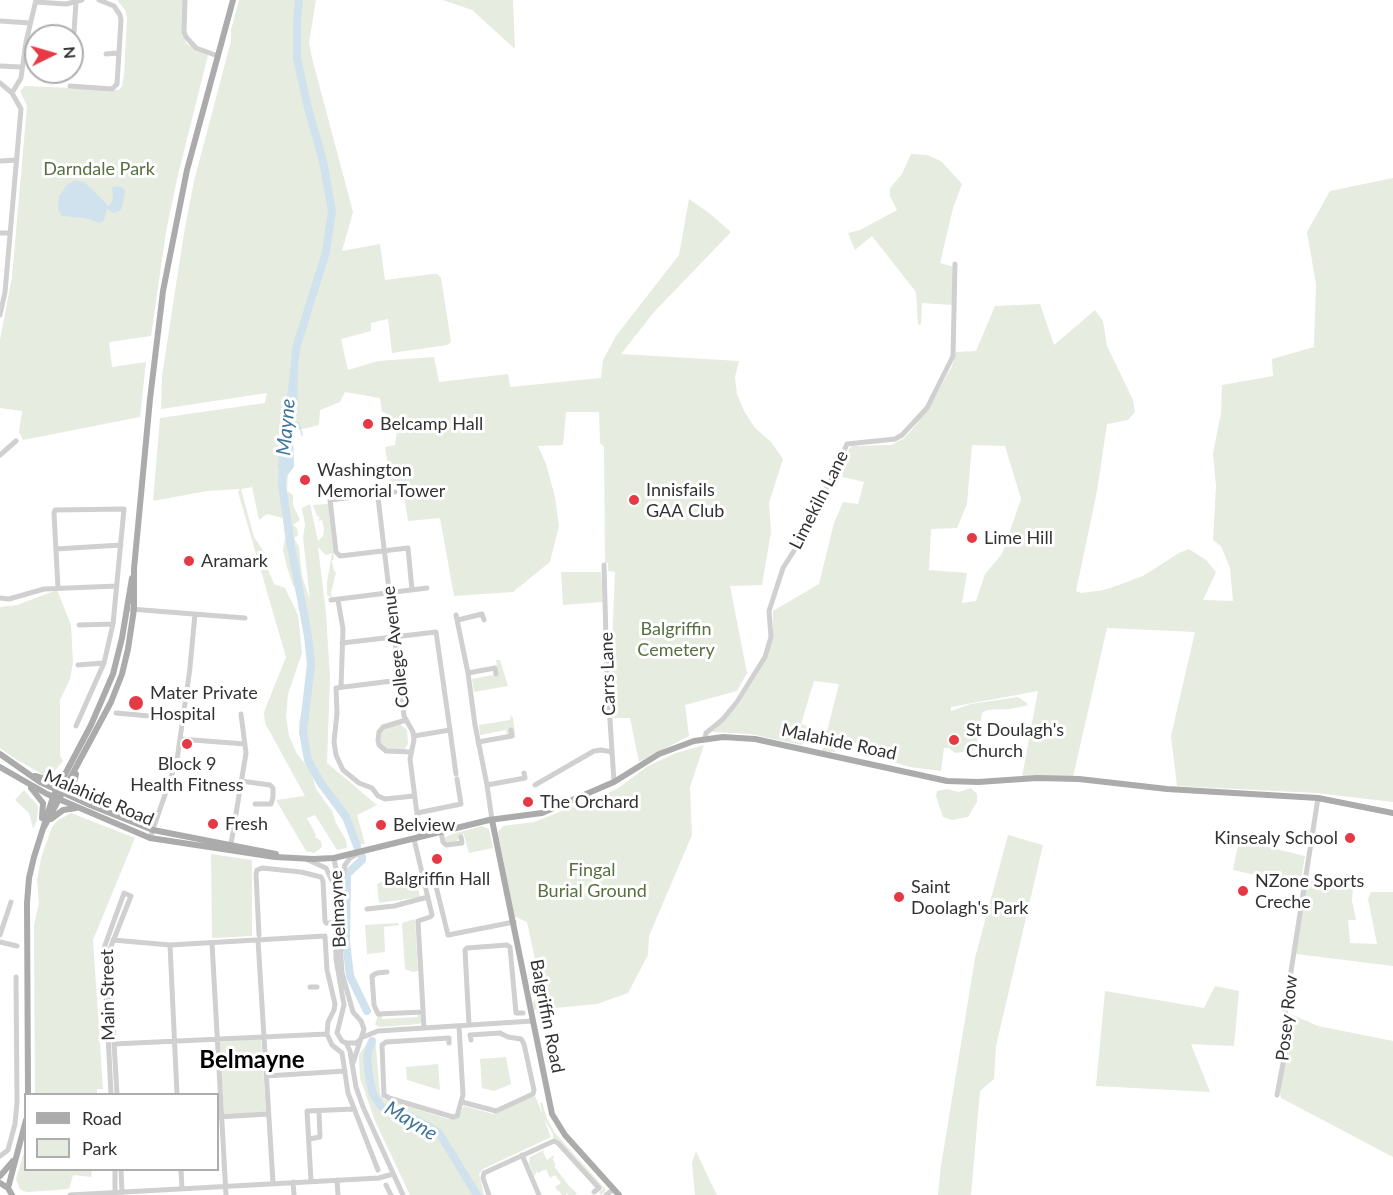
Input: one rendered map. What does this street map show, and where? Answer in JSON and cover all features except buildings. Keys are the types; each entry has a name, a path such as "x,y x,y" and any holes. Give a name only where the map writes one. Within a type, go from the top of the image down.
{"main road":[{"path":"28,1093 27,903 34,857 44,821 111,702 128,650 134,609 134,569 150,394 163,291 187,170 233,0"},
{"path":"43,830 49,820 64,775 91,725 113,674 134,569"},
{"name":"Malahide Road","path":"86,749 85,758 73,784 79,800 89,808 150,838 210,848 306,859 334,858 492,820 542,813 615,782 659,754 705,739 723,736 755,739 947,781 1079,779 1167,789 1318,798 1373,811 1393,813"},
{"name":"Malahide Road","path":"0,754 80,808 89,808 153,830 298,858"},
{"name":"Malahide Road","path":"0,767 29,785 79,800"},
{"path":"18,768 46,780 55,780 64,775"},
{"path":"29,785 43,803 44,815 40,827 43,830"},
{"path":"49,820 63,810 80,808"},
{"name":"Balgriffin Road","path":"492,820 552,1114 565,1135 619,1195"},
{"path":"8,1188 24,1127"},
{"path":"0,1176 15,1158"},
{"path":"0,1183 13,1195"}],"street":[{"path":"70,86 112,89 117,84 122,25 120,15 114,6 99,0"},
{"path":"185,0 184,32 186,37 196,48 218,56"},
{"path":"0,21 30,23 36,1 66,4 79,1 75,24"},
{"path":"12,93 21,78 24,52"},
{"path":"106,54 118,54"},
{"path":"0,66 21,67"},
{"path":"0,83 12,93 21,109 0,315"},
{"path":"0,161 17,160"},
{"path":"0,233 10,233"},
{"name":"Limekiln Lane","path":"705,739 706,733 722,720 737,702 765,657 771,638 769,611 783,568 806,532 814,509 830,482 847,444 895,439 902,435 927,408 953,356 956,264"},
{"path":"0,455 16,441"},
{"path":"395,492 377,492 328,501 337,555 408,548 412,590"},
{"name":"College Avenue","path":"377,492 388,594 406,720 414,736"},
{"path":"58,588 55,510 124,509 117,586 104,663 76,726"},
{"path":"56,549 121,546"},
{"name":"Carrs Lane","path":"604,565 607,674 615,782"},
{"path":"0,598 9,599 44,589 117,586"},
{"path":"341,687 342,618 335,600 427,588"},
{"path":"125,609 245,618"},
{"path":"150,838 171,779 180,739 195,614"},
{"path":"484,620 482,614 457,618 492,820"},
{"path":"78,625 112,624"},
{"path":"342,643 436,632 461,804 417,813"},
{"path":"78,665 104,663"},
{"path":"468,673 495,668 496,674"},
{"path":"400,680 341,687 335,690 337,713 334,742 336,755 343,770 359,783 372,788 378,796 385,799 414,796"},
{"path":"116,713 183,718"},
{"path":"231,844 246,753 241,714"},
{"path":"406,720 383,727 379,732 378,740 379,745 386,751 410,752"},
{"path":"424,1028 418,921 432,915 417,838 417,813 410,752 414,736 450,730"},
{"path":"478,742 512,736 511,730"},
{"path":"180,739 245,744"},
{"path":"535,784 594,751 612,752"},
{"path":"487,785 525,778 524,773"},
{"path":"241,781 270,785 273,788 270,804 255,804"},
{"name":"Posey Row","path":"1276,1095 1289,1032 1285,1010 1290,990 1318,798"},
{"path":"441,832 445,845 462,843 461,837"},
{"path":"342,904 342,873 350,858 363,851"},
{"name":"Belmayne","path":"334,858 337,895 336,959 344,1005 338,1033 342,1041 346,1043 353,1063 356,1087 363,1107 403,1195"},
{"name":"Belmayne","path":"334,858 342,904 340,943 342,973 351,1008 364,1029 353,1063"},
{"path":"306,859 326,868 334,881 337,895"},
{"path":"273,1183 258,937 257,870 262,868 301,872 321,877 325,921 336,923"},
{"path":"434,878 448,935 514,922"},
{"name":"Main Street","path":"111,1093 104,948 124,893 131,896 113,940 109,958 117,1093"},
{"path":"368,909 394,906 428,897"},
{"path":"0,935 12,907"},
{"path":"0,942 14,945 12,936"},
{"path":"113,940 170,945 212,943 258,937 325,936 326,957 320,987 335,1004 328,1022 327,1034 332,1045 342,1053 354,1109 378,1170"},
{"path":"212,943 218,1093"},
{"path":"170,945 177,1093"},
{"path":"469,1025 465,950 467,948 507,945 510,947 516,1013 523,1013"},
{"path":"387,972 372,976 374,1005 378,1014 423,1012"},
{"path":"0,1156 8,1150 15,1124 17,1102 16,977"},
{"path":"339,1024 345,1018 353,1016 358,1018"},
{"path":"346,1043 378,1031 532,1021"},
{"path":"363,1024 378,1031"},
{"path":"449,1043 449,1038 386,1042 382,1045 383,1092 390,1098 453,1117 459,1113 462,1102 459,1026"},
{"path":"114,1044 327,1034"},
{"path":"462,1102 496,1111 533,1094 534,1090 521,1039 500,1034 470,1035 471,1040"},
{"path":"266,1076 345,1071"},
{"path":"311,1181 307,1111 354,1109"},
{"path":"309,1139 320,1137 319,1111"},
{"path":"226,1195 219,1116 268,1114"},
{"path":"489,1195 483,1178 484,1173 556,1141 599,1188 594,1192"},
{"path":"522,1155 539,1195"},
{"path":"115,1171 118,1194"},
{"path":"118,1194 120,1171"},
{"path":"181,1171 182,1189"},
{"path":"70,1195 380,1178 393,1173"},
{"path":"337,1180 338,1195"},
{"path":"293,1182 294,1195"},
{"path":"386,1185 391,1195"},
{"path":"606,1195 614,1189"}],"green space":[{"name":"Darndale Park","path":"117,0 183,0 182,35 187,44 208,55 166,232 151,336 109,342 112,367 146,362 140,417 23,440 19,432 22,411 0,408 0,340 12,277 27,106 20,91 25,86 119,90 124,75 127,18 125,10"},
{"name":"Balgriffin Cemetery","path":"239,0 316,0 309,43 353,212 342,251 380,244 385,280 433,274 441,278 451,342 447,345 392,353 388,319 371,323 371,331 341,339 348,370 378,361 434,357 439,382 508,374 510,387 601,378 603,360 616,336 679,255 689,199 731,232 654,312 621,354 739,361 735,377 737,394 744,411 755,428 771,442 783,459 769,503 771,532 762,585 730,586 747,673 737,691 685,705 689,736 639,762 630,718 613,718 611,667 615,572 608,571 608,563 605,563 604,447 600,443 599,412 566,412 563,445 538,446 546,464 555,497 559,526 550,562 513,592 454,596 440,518 408,521 402,484 391,486 385,447 395,445 397,431 394,430 392,420 382,412 380,398 345,392 340,402 320,410 319,425 290,432 287,491 293,495 293,505 300,520 293,525 297,528 298,535 294,538 299,547 302,576 310,600 302,508 310,504 318,541 323,536 324,529 322,520 318,521 320,517 317,516 313,505 328,504 334,558 332,561 336,572 332,598 327,595 327,582 332,553 326,555 318,547 326,613 330,678 327,763 377,805 357,815 365,844 354,845 346,825 326,794 321,777 316,775 307,760 302,745 299,723 303,705 310,691 306,610 287,567 283,550 285,538 283,518 267,514 259,520 252,487 241,489 254,537 264,552 266,565 274,584 285,588 298,615 302,653 288,694 286,716 289,736 297,754 311,771 316,789 332,811 346,840 347,848 337,850 315,815 307,818 315,837 321,841 322,847 314,853 306,851 276,800 305,796 265,723 264,712 286,657 238,492 240,489 207,491 153,501 160,418 265,403 267,393 161,409 162,376 184,233 194,181 231,41 231,30"},
{"path":"443,0 513,0 515,49 472,10"},
{"path":"911,154 927,155 941,161 962,184 953,208 940,263 954,267 953,305 922,303 921,324 918,325 916,292 872,236 855,250 848,233 860,230 897,210 890,196 890,188 902,174"},
{"path":"1393,178 1393,802 1316,793 1177,786 1171,736 1195,632 1107,628 1073,777 1022,777 1038,691 951,707 951,711 971,704 1018,697 1028,704 1010,709 987,710 982,713 976,747 972,751 955,753 949,748 944,748 941,771 910,767 860,755 855,752 856,743 839,738 835,752 822,751 839,684 814,681 801,724 807,726 802,745 750,734 712,732 739,704 767,658 773,638 773,611 819,584 834,523 843,502 858,504 864,482 842,477 849,449 852,446 891,445 903,439 929,408 952,366 956,352 976,351 995,306 1040,304 1054,345 1095,310 1103,321 1107,346 1133,400 1135,412 1128,420 1107,424 1097,491 1076,591 1081,593 1104,590 1143,576 1189,549 1206,560 1216,572 1203,600 1233,601 1230,568 1221,546 1213,540 1216,486 1213,453 1221,413 1222,385 1273,376 1272,359 1314,347 1316,284 1307,232 1330,191","holes":["972,445 1005,446 1021,499 1002,554 985,574 976,601 962,603 967,573 929,570 931,529 957,528 967,504"]},
{"path":"561,572 601,572 603,602 563,605"},
{"path":"57,590 71,625 73,662 70,679 60,700 60,756 63,761 47,777 0,748 0,607 17,605"},
{"path":"496,660 500,660 508,686 474,692 472,679 498,674"},
{"path":"511,715 516,741 513,730 507,735 506,730 480,735 479,725 510,720"},
{"path":"400,724 407,730 408,744 404,750 389,751 381,744 381,733 383,729"},
{"name":"Fingal Burial Ground","path":"704,745 690,787 692,835 649,936 648,955 628,993 597,1004 534,1010 533,1002 542,992 527,922 514,916 498,832 503,826 534,822 617,789 648,766 676,753"},
{"path":"971,788 977,794 977,802 968,817 952,820 943,817 936,796 937,791 947,789 959,792"},
{"path":"24,790 38,806 37,820 33,829 29,813 15,800"},
{"path":"71,813 135,838 93,940 103,1089 97,1089 97,1093 35,1093 34,925 39,903 37,880 41,858 52,827 57,821"},
{"path":"482,826 489,829 493,848 469,853 463,832 463,836 457,841 448,843 445,841 444,838 452,834"},
{"path":"1008,835 1043,845 996,1046 994,1079 980,1091 971,1195 938,1195 975,958"},
{"path":"1239,840 1305,856 1300,885 1233,870"},
{"path":"211,854 252,860 252,936 212,938"},
{"path":"395,875 397,880 415,876 420,897 379,903 377,884"},
{"path":"1307,880 1353,888 1352,901 1356,920 1348,920 1350,943 1377,944 1368,899 1371,892 1393,892 1393,966 1296,954"},
{"path":"415,919 418,971 413,972 405,969 402,923"},
{"path":"398,923 399,925 384,927 385,952 367,954 365,925"},
{"path":"1215,986 1239,991 1234,1046 1191,1044 1210,1092 1096,1086 1105,991 1204,1008"},
{"path":"1286,1012 1318,1026 1393,1041 1393,1157 1281,1098 1279,1089 1293,1024 1285,1017"},
{"path":"418,1013 421,1016 419,1024 380,1027 375,1025 378,1015 382,1016 382,1019 418,1017"},
{"path":"375,1037 380,1094 384,1099 448,1119 456,1119 464,1106 493,1114 535,1096 543,1115 540,1103 542,1102 547,1119 555,1133 606,1190 601,1195 599,1192 603,1189 559,1140 553,1138 544,1119 551,1137 483,1169 479,1174 484,1195 410,1195 375,1121 360,1078 359,1055 370,1039"},
{"path":"261,1039 266,1112 224,1115 220,1042"},
{"path":"506,1057 511,1084 494,1091 482,1088 480,1059"},
{"path":"438,1064 440,1090 407,1080 406,1067"},
{"path":"544,1150 547,1160 554,1155 553,1160 556,1165 554,1166 577,1193 575,1195 568,1195 567,1192 566,1195 562,1195 555,1187 561,1183 555,1175 550,1178 546,1169 538,1173 536,1171 534,1176 529,1163 530,1157"},
{"path":"696,1151 717,1195 695,1195 692,1163"},
{"path":"24,1153 24,1171 92,1171 91,1177 73,1175 69,1189 28,1192 20,1189 16,1179"}],"water":[{"path":"75,180 84,182 109,206 113,200 112,188 122,187 125,191 121,210 114,213 107,209 104,220 100,223 85,218 62,216 58,210 59,196 66,186"},
{"path":"300,335 302,338 298,365 297,414 293,430 294,467 287,476 282,478 278,467 282,420 292,350 296,337"}],"waterway":[{"name":"Mayne","path":"297,345 326,252 332,211 323,161 297,58 299,0"},
{"path":"294,422 299,423 302,435"},
{"name":"Mayne","path":"283,468 282,485 311,664 303,732 308,760 320,782 346,817 357,846"},
{"name":"Mayne","path":"362,857 362,860 347,874 346,942 350,976 367,1011"},
{"name":"Mayne","path":"372,1041 367,1056 369,1077 373,1094 380,1105 391,1112 410,1116 439,1133 477,1195"}],"place":[{"name":"Belcamp Hall","path":"368,424"},
{"name":"Washington Memorial Tower","path":"305,480"},
{"name":"Innisfails GAA Club","path":"634,500"},
{"name":"Lime Hill","path":"972,538"},
{"name":"Aramark","path":"189,561"},
{"name":"Mater Private Hospital","path":"136,703"},
{"name":"St Doulagh's Church","path":"954,740"},
{"name":"Block 9 Health Fitness","path":"187,744"},
{"name":"The Orchard","path":"528,802"},
{"name":"Fresh","path":"213,824"},
{"name":"Belview","path":"381,825"},
{"name":"Kinsealy School","path":"1350,838"},
{"name":"Balgriffin Hall","path":"437,859"},
{"name":"NZone Sports Creche","path":"1243,891"},
{"name":"Saint Doolagh's Park","path":"899,897"}],"district":[{"name":"Belmayne","path":"252,1060"}]}
